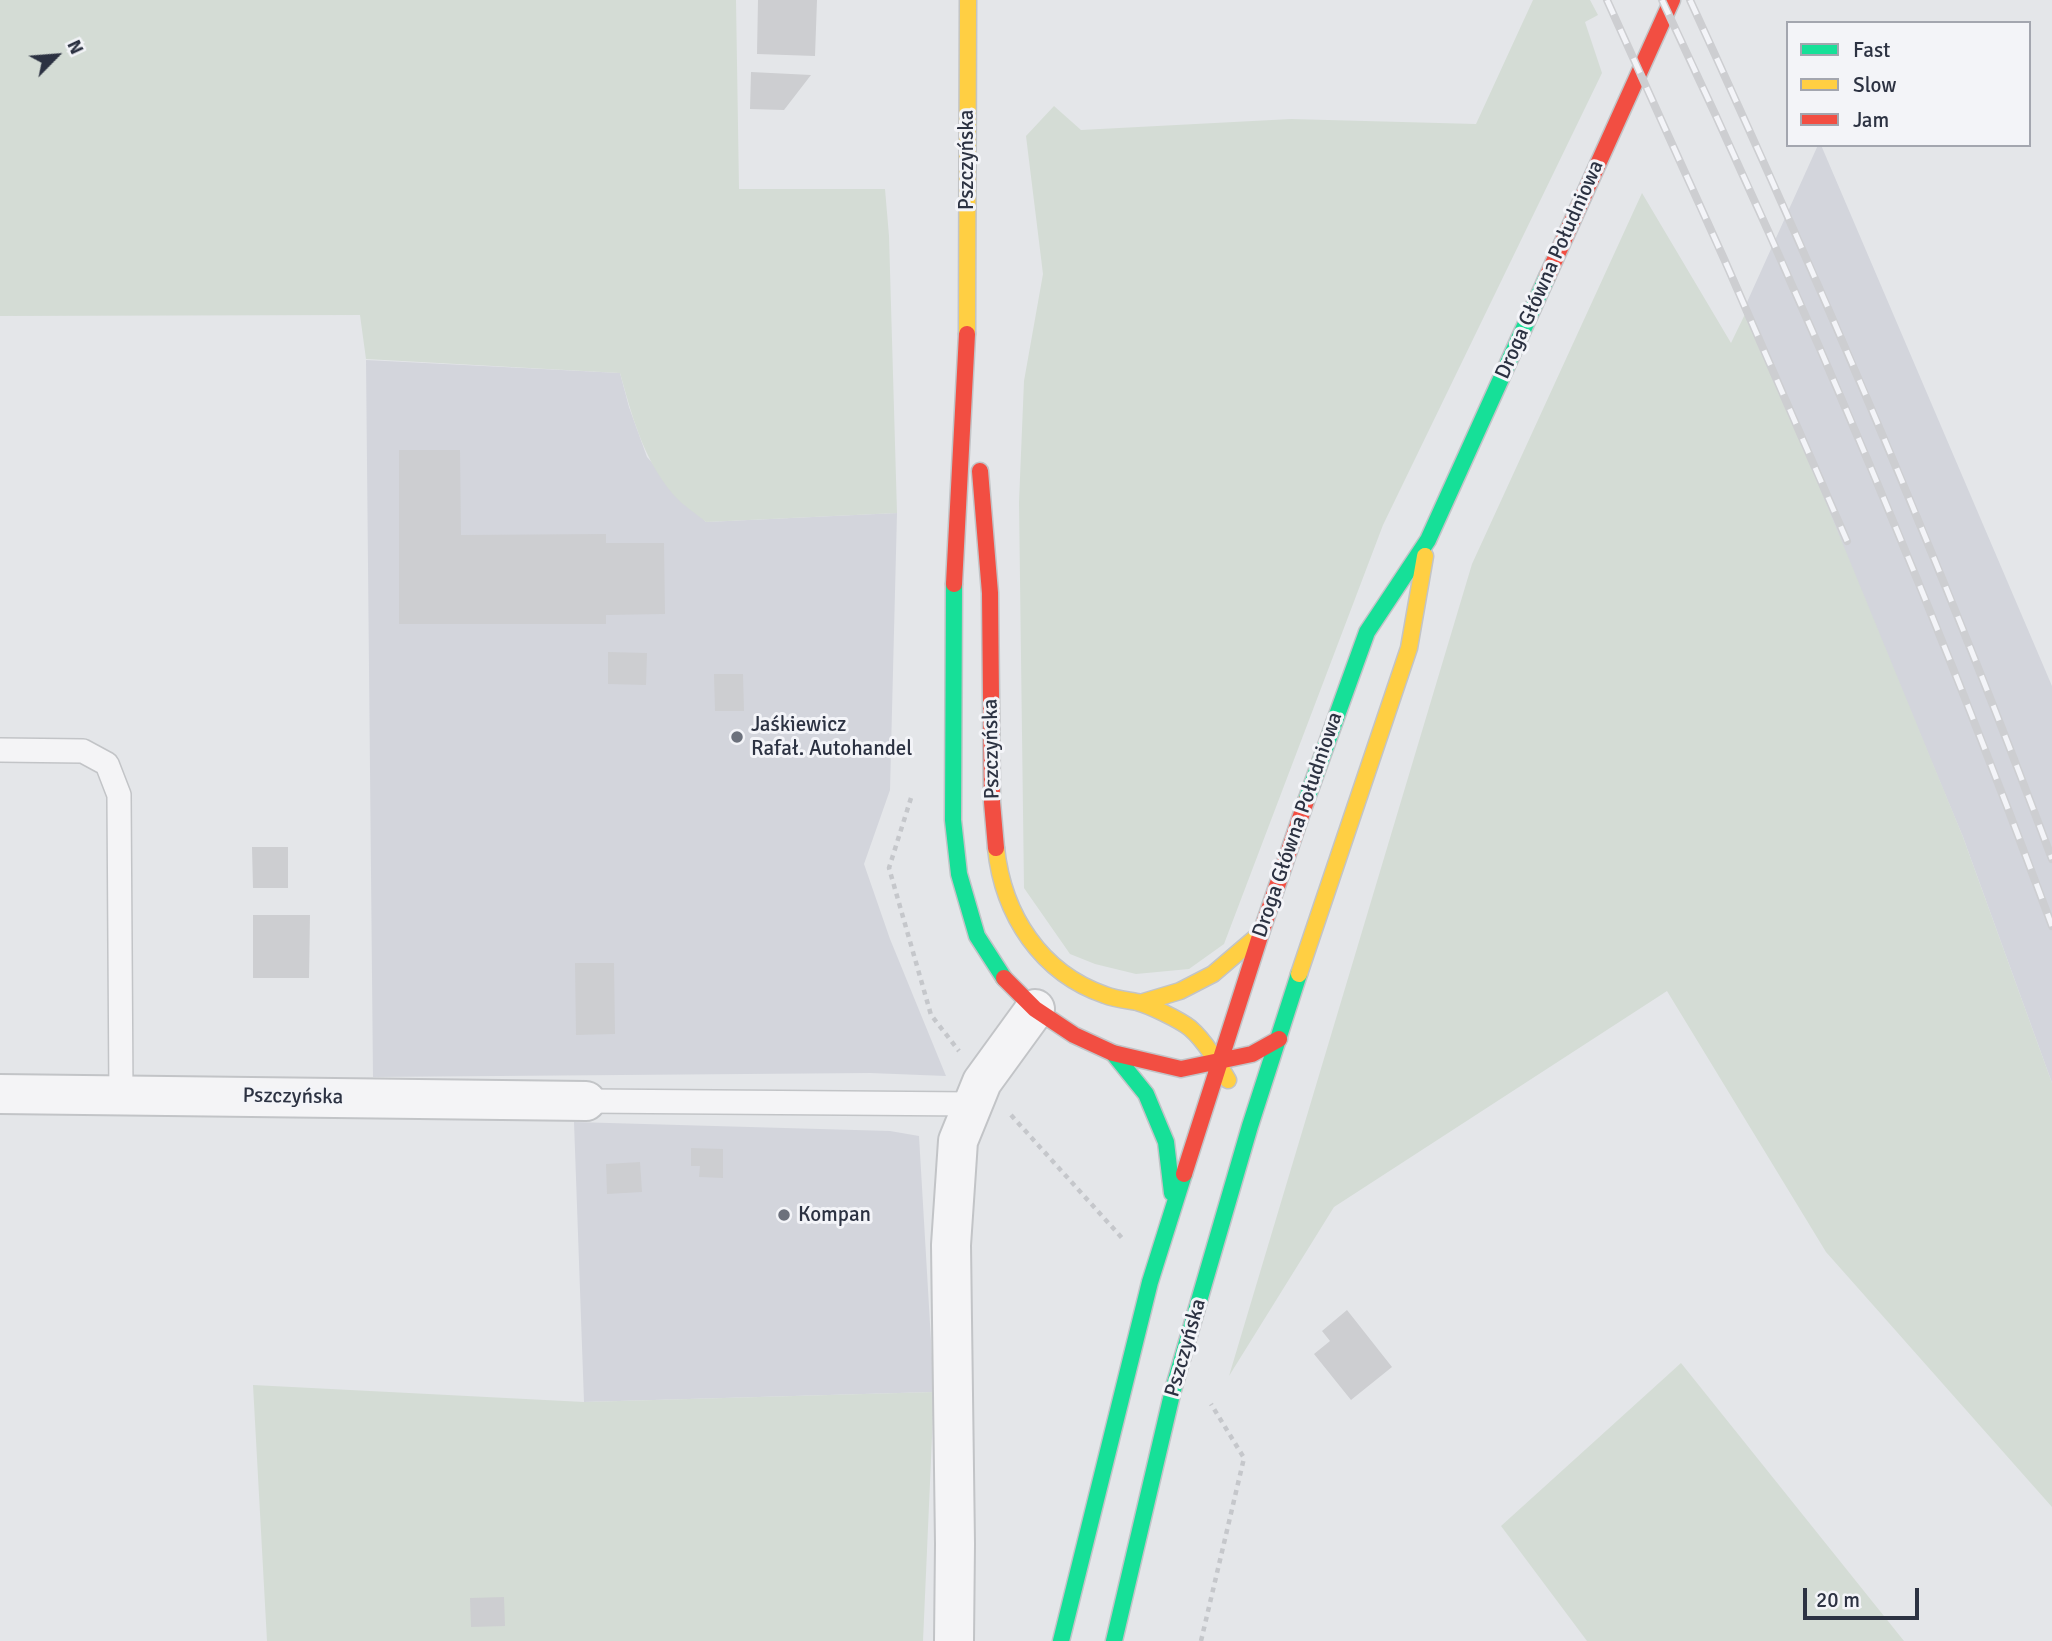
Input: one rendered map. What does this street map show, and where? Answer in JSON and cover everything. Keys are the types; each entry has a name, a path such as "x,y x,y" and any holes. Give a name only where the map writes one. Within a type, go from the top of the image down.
{"main road":[{"name":"Pszczyńska","path":"968,0 968,319 954,608 953,820 959,874 977,936 1005,979 1035,1009 1074,1035 1113,1053 1181,1069 1218,1063"},
{"name":"Droga Główna Południowa","path":"1218,1063 1367,632 1428,540 1672,0"},
{"name":"Pszczyńska","path":"968,319 990,593 992,802 997,855 1011,909 1040,955 1072,980 1106,996 1140,1003 1189,1027 1218,1063 1250,1126 1174,1390 1114,1641"},
{"name":"Droga Główna Południowa","path":"1250,1126 1409,648 1428,540"},
{"path":"1140,1003 1180,991 1213,974 1261,933"},
{"path":"1218,1063 1252,1054 1279,1039"},
{"name":"Pszczyńska","path":"1113,1053 1146,1094 1166,1142 1174,1203"},
{"name":"Pszczyńska","path":"1060,1641 1146,1295 1218,1063"}],"street":[{"path":"954,1641 951,1245 958,1141 982,1082 1035,1009"},
{"name":"Pszczyńska","path":"0,1094 586,1101"}],"lane":[{"path":"0,750 83,751 107,764 119,795 121,1095"},
{"path":"586,1101 973,1104"}],"path":[{"path":"1201,1641 1244,1458 1210,1404"}],"shaded area":[{"path":"0,0 736,0 739,189 885,189 889,236 897,513 706,522 676,497 653,466 634,421 620,373 366,359 360,315 0,316"},
{"path":"1533,0 1590,0 1598,15 1585,22 1602,73 1383,525 1224,944 1189,969 1136,974 1095,964 1070,954 1024,888 1019,502 1024,381 1043,274 1026,136 1054,106 1081,130 1291,119 1476,124"},
{"path":"1817,147 1822,147 2052,686 2052,1083 1963,837 1743,311"},
{"path":"1642,193 1731,343 1747,310 1963,837 2052,1083 2052,1507 1826,1252 1667,991 1334,1207 1229,1376 1472,564"},
{"path":"366,360 620,373 647,457 706,522 897,513 890,790 864,864 890,939 946,1076 870,1073 373,1077"},
{"path":"574,1122 890,1131 919,1136 934,1392 584,1402"},
{"path":"1681,1363 1904,1641 1587,1641 1501,1526"},
{"path":"253,1385 584,1402 934,1392 923,1641 267,1641"}],"building":[{"path":"758,0 817,0 815,56 757,54"},
{"path":"751,72 811,75 784,110 750,109"},
{"path":"399,450 460,450 461,535 606,534 606,543 664,543 665,614 606,615 606,624 399,624"},
{"path":"608,652 647,653 646,685 608,684"},
{"path":"714,674 743,674 744,711 715,711"},
{"path":"252,847 288,847 288,888 253,888"},
{"path":"253,915 310,915 309,978 253,978"},
{"path":"575,963 614,963 615,1034 576,1035"},
{"path":"691,1148 723,1149 723,1178 699,1177 700,1166 691,1166"},
{"path":"640,1162 642,1192 607,1194 606,1164"},
{"path":"1347,1310 1392,1367 1351,1400 1314,1354 1330,1341 1322,1331"},
{"path":"504,1597 505,1626 471,1627 470,1598"}],"railway":[{"path":"1607,0 1847,541"},
{"path":"1662,0 1767,228 1867,459 1962,691 2052,926"},
{"path":"1690,0 1879,426 1968,641 2052,859"}],"traffic: fast":[{"path":"1306,801 1367,632 1428,540 1547,277"},
{"path":"954,584 953,820 959,874 977,936 1004,978"},
{"path":"1114,1641 1173,1390 1250,1126 1299,974"},
{"path":"1113,1053 1146,1094 1166,1142 1172,1193"},
{"path":"1061,1641 1150,1282 1184,1174"}],"traffic: slow":[{"path":"967,334 968,0"},
{"path":"1299,974 1409,648 1425,556"},
{"path":"996,848 1007,896 1029,938 1044,956 1082,985 1109,996 1142,1004 1185,1025 1196,1033 1228,1080"},
{"path":"1140,1003 1180,991 1213,974 1261,933"}],"traffic: jam":[{"path":"1547,277 1672,0"},
{"path":"954,584 967,334"},
{"path":"980,471 990,593 992,802 996,848"},
{"path":"1184,1174 1306,801"},
{"path":"1004,978 1035,1009 1074,1035 1113,1053 1181,1069 1252,1054 1279,1039"}],"place":[{"name":"Jaśkiewicz Rafał. Autohandel","path":"737,737"},
{"name":"Kompan","path":"784,1215"}]}
